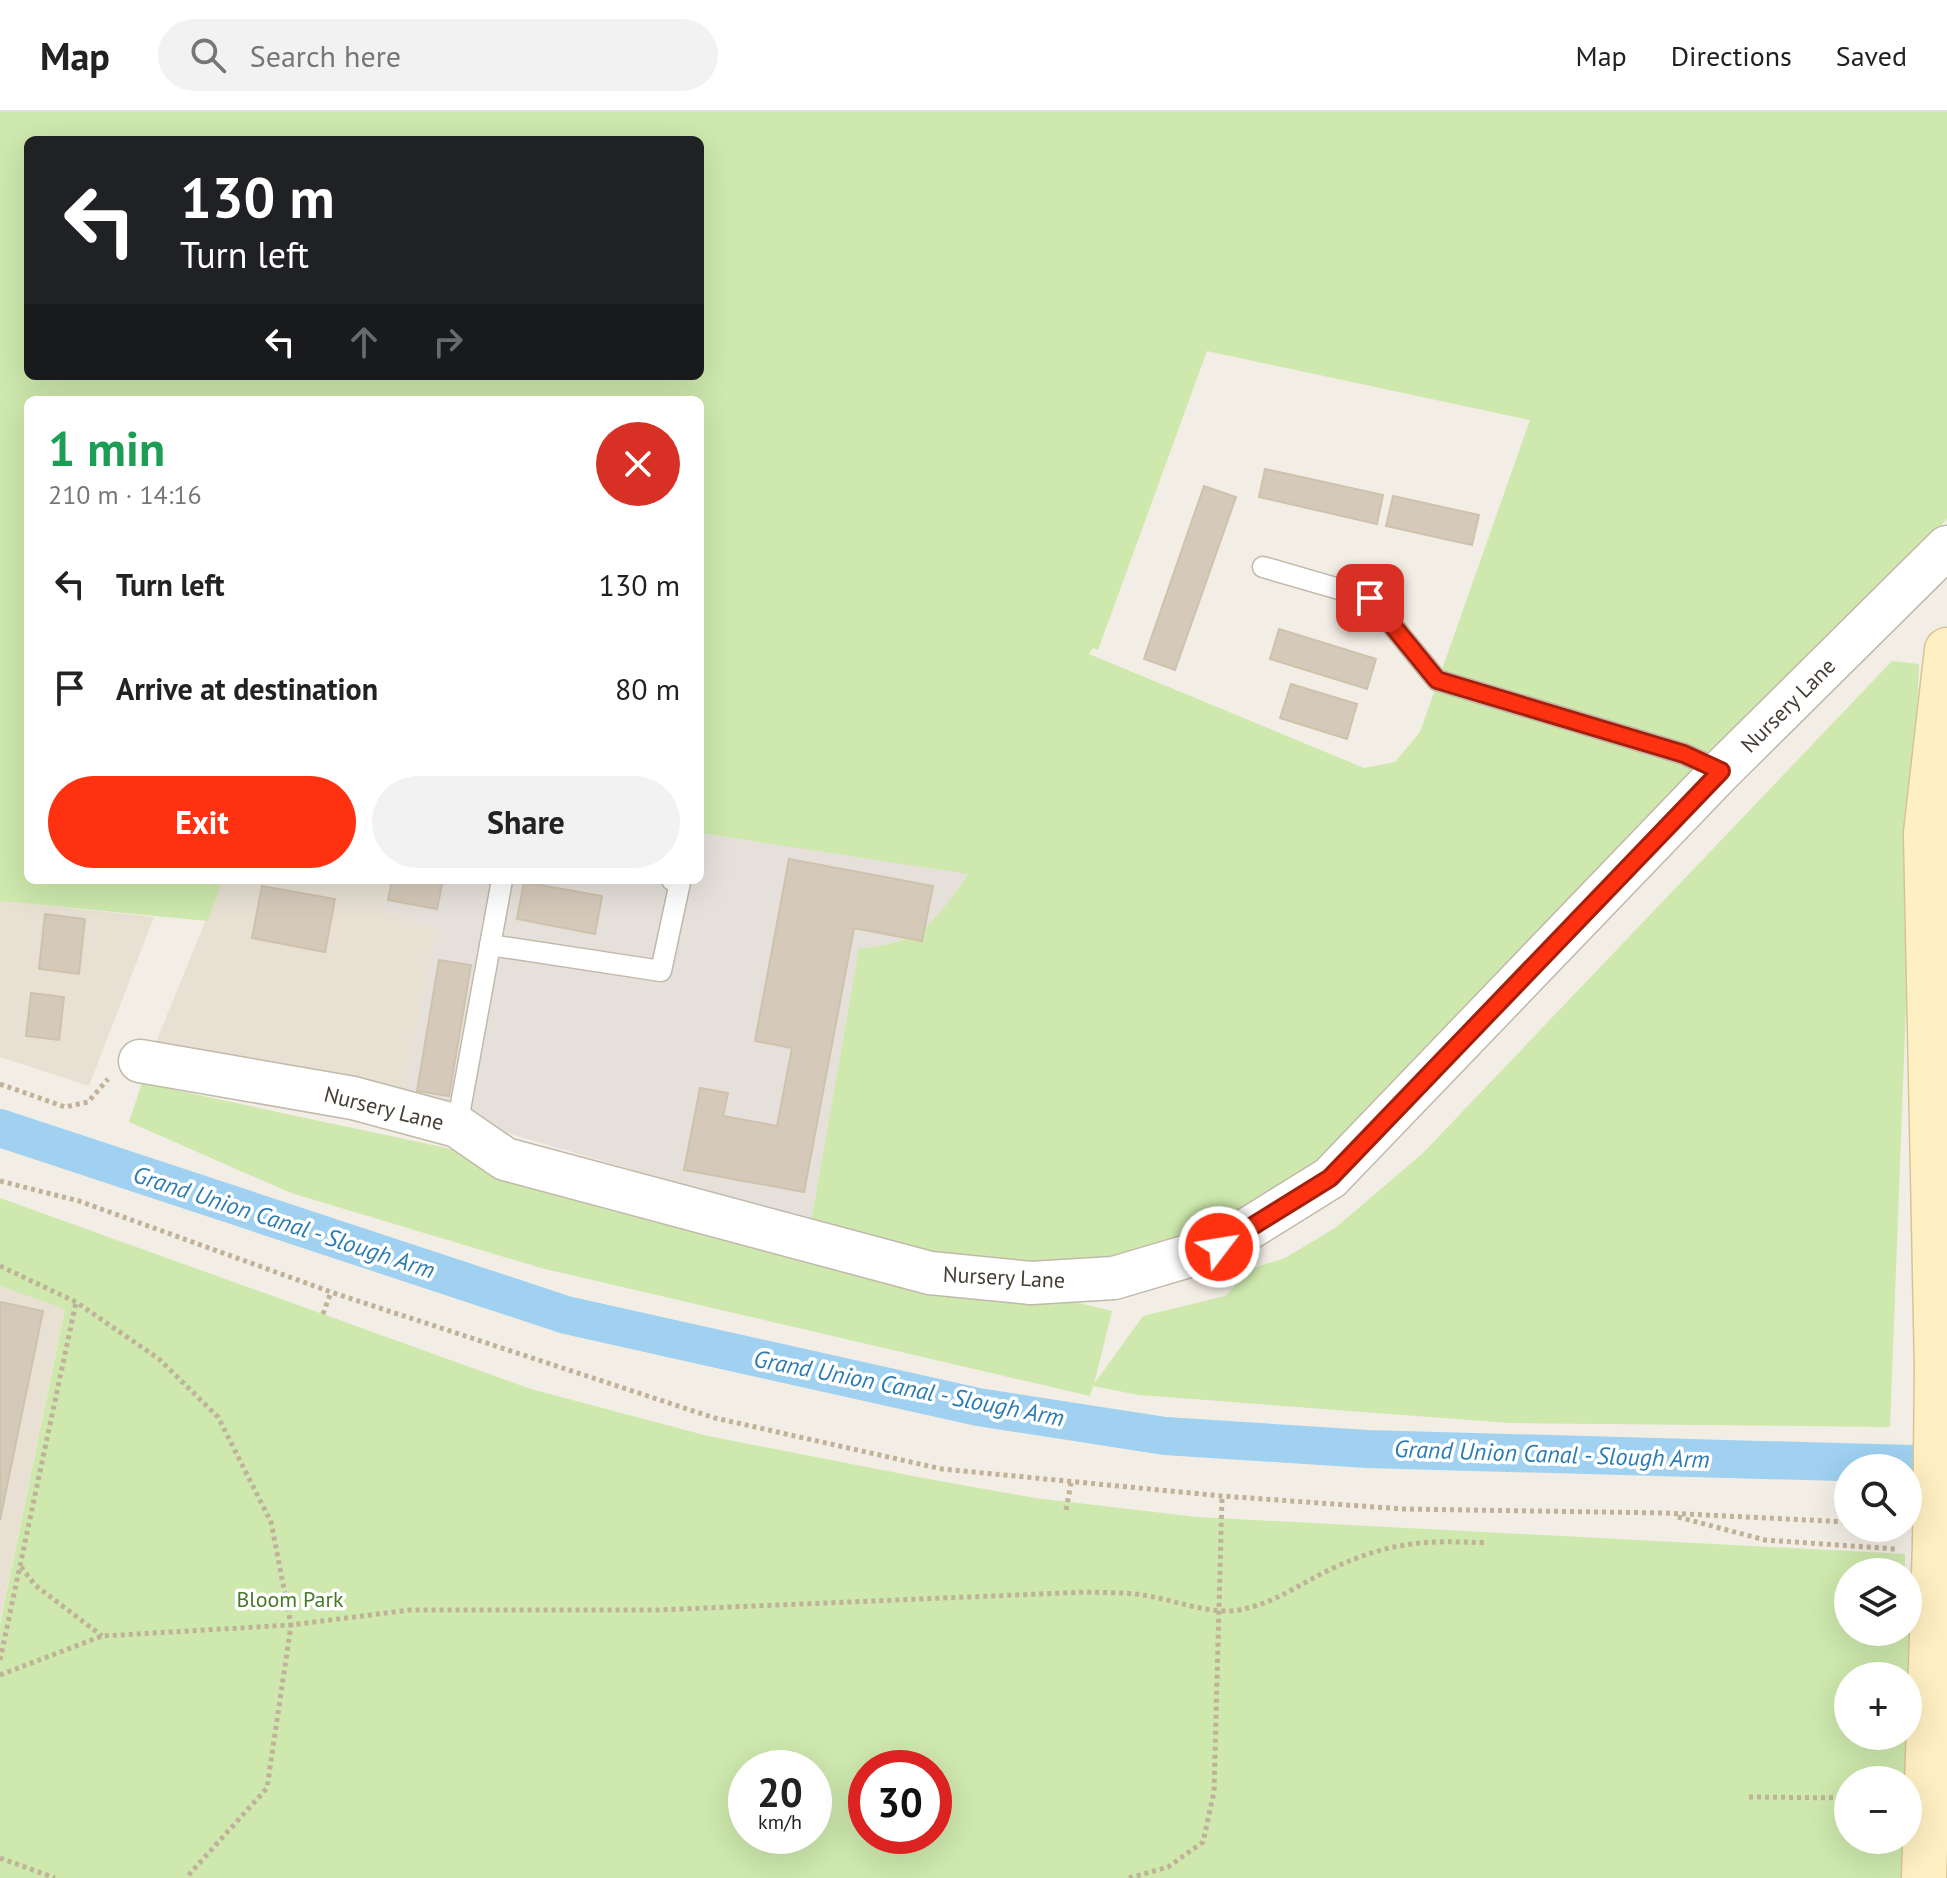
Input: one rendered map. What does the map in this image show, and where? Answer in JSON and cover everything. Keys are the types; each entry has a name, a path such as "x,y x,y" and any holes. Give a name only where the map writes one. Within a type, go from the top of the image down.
{"street":[{"name":"Nursery Lane","path":"140,1061 353,1098 457,1126 505,1159 930,1273 1031,1283 1114,1278 1219,1247 1330,1178 1721,771 1947,547"},
{"path":"1924,1878 1937,1801 1937,1369 1926,833 1947,650"}],"lane":[{"path":"1263,567 1370,598 1437,680 1684,754 1721,771"},
{"path":"457,1126 501,884"},
{"path":"490,945 661,971 680,884"}],"path":[{"path":"0,1084 65,1107 88,1102 119,1067 140,1061"},
{"path":"0,1181 79,1201 331,1292 715,1418 942,1469 1071,1483 1403,1509 1665,1513 1834,1521"},
{"path":"0,1266 76,1302 159,1359 218,1417 271,1522 291,1625 267,1788 186,1878"},
{"path":"323,1314 331,1292"},
{"path":"0,1660 76,1302"},
{"path":"1066,1510 1071,1483"},
{"path":"1129,1878 1168,1867 1203,1842 1214,1792 1222,1496"},
{"path":"1665,1513 1765,1540 1936,1548"},
{"path":"0,1675 102,1636 291,1625 410,1610 658,1610 1087,1592 1141,1594 1221,1611 1239,1610 1291,1593 1332,1569 1383,1549 1424,1540 1488,1543"},
{"path":"20,1566 35,1585 102,1636"},
{"path":"1749,1797 1834,1798"},
{"path":"0,1858 55,1878"}],"shaded area":[{"path":"704,834 968,873 938,918 893,946 859,948 811,1222 401,1102 437,929 383,910 388,884 704,884"},
{"path":"220,884 388,884 383,910 437,929 401,1102 152,1052"},
{"path":"0,901 154,917 89,1086 0,1057"},
{"path":"0,1286 65,1308 0,1621"}],"green space":[{"path":"0,112 1947,112 1947,519 1375,1116 1294,1179 1198,1232 1147,1252 1095,1265 1043,1271 970,1264 811,1222 859,948 897,942 924,928 946,905 968,874 704,834 704,396 24,396 24,884 221,884 208,921 0,901","holes":["1207,351 1530,420 1420,732 1395,762 1364,768 1089,654 1093,648 1098,650"]},
{"path":"1892,661 1919,664 1890,1427 1510,1423 1139,1395 1093,1386 1090,1396 541,1268 291,1193 129,1122 142,1083 442,1147 1112,1311 1094,1384 1143,1316 1225,1296 1253,1268 1285,1258 1335,1228 1422,1154"},
{"name":"Bloom Park","path":"0,1198 531,1389 708,1436 918,1477 1035,1498 1197,1517 1905,1554 1905,1558 1834,1558 1834,1646 1916,1646 1916,1662 1834,1662 1834,1750 1912,1750 1912,1766 1834,1766 1834,1854 1908,1854 1907,1878 0,1878 0,1624 65,1309 0,1286"}],"building":[{"path":"1265,469 1383,495 1377,524 1259,497"},
{"path":"1204,486 1236,497 1175,670 1144,659"},
{"path":"1393,496 1479,515 1472,545 1386,526"},
{"path":"1279,629 1376,659 1367,689 1270,659"},
{"path":"1291,684 1357,704 1347,739 1280,718"},
{"path":"789,859 933,886 922,941 854,928 804,1192 684,1170 700,1088 728,1093 723,1116 777,1126 792,1048 755,1041"},
{"path":"391,884 442,884 437,909 388,900"},
{"path":"524,884 602,896 595,934 517,919"},
{"path":"262,886 335,899 325,952 252,938"},
{"path":"45,914 85,919 79,974 39,969"},
{"path":"439,960 471,965 449,1096 417,1091"},
{"path":"31,993 64,997 59,1040 26,1036"},
{"path":"0,1302 43,1311 0,1520"}],"waterway":[{"name":"Grand Union Canal - Slough Arm","path":"0,1128 566,1315 978,1407 1165,1436 1367,1449 1947,1465"}],"route":[{"path":"1219,1247 1330,1178 1721,771 1684,754 1437,680 1370,598"}]}
